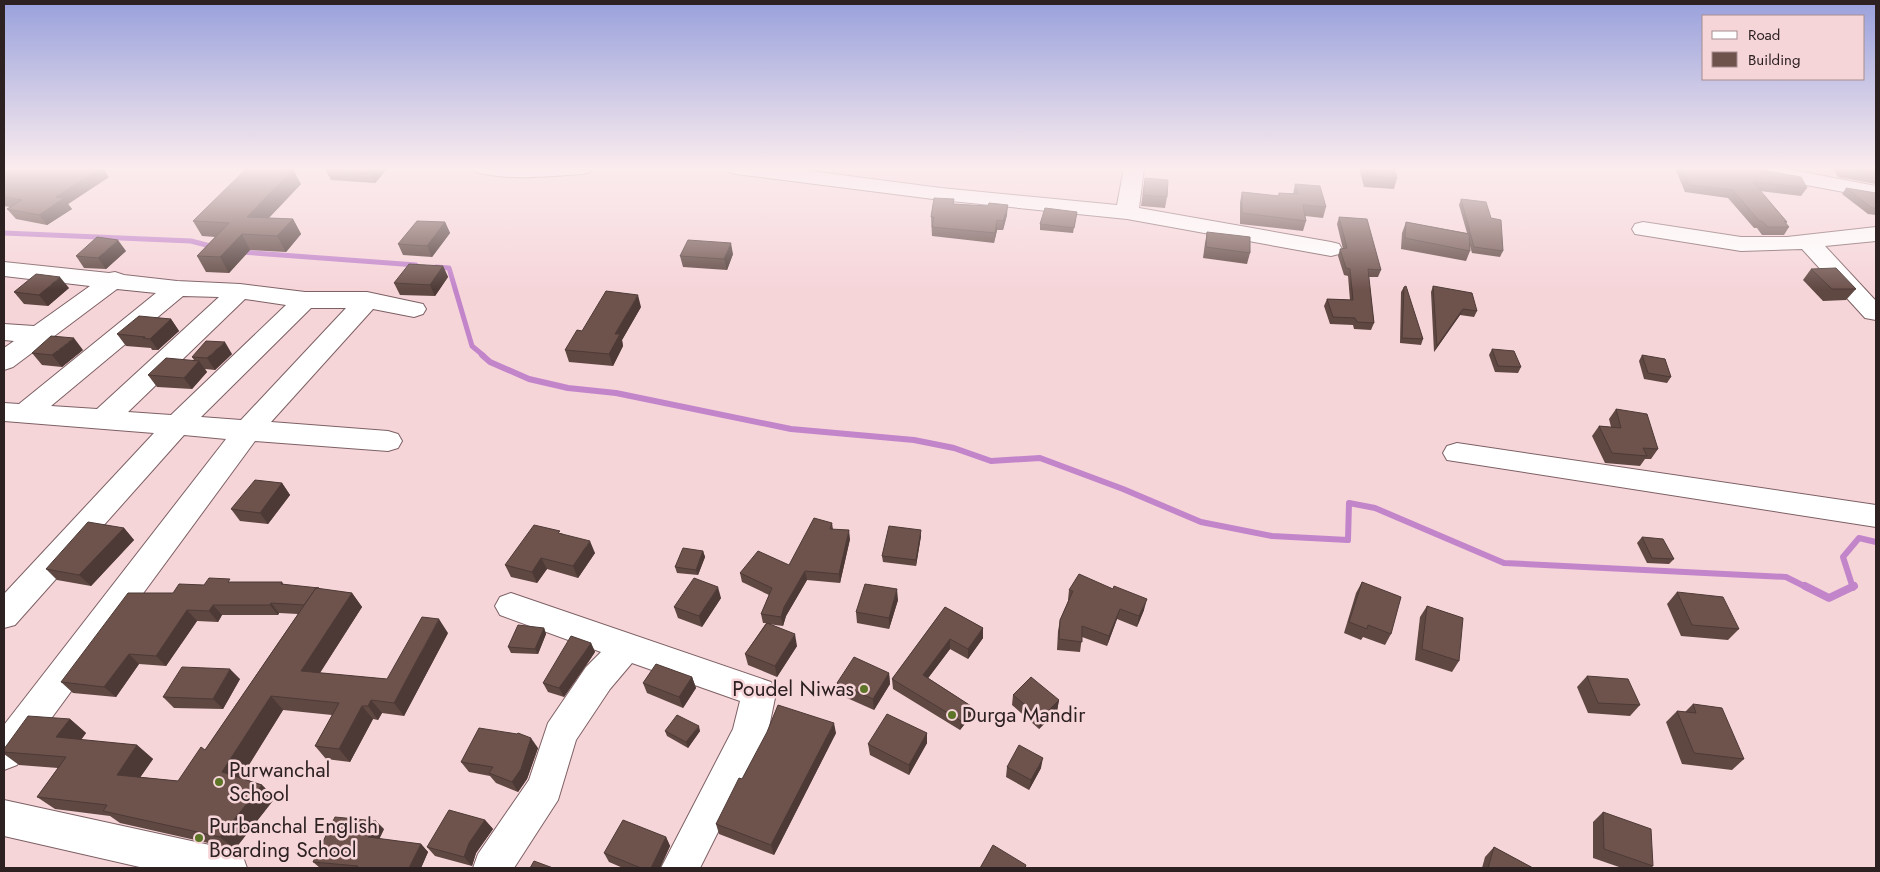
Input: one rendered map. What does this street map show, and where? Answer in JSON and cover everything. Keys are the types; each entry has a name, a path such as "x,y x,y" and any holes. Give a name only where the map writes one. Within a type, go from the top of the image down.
{"street":[{"path":"1093,209 1127,212 1331,249"},
{"path":"1643,229 1742,244 1808,242 1876,234"},
{"path":"1832,239 1876,287"},
{"path":"1808,242 1874,313"},
{"path":"4,269 177,288 240,291 306,300 367,300 414,309"},
{"path":"4,361 115,280"},
{"path":"14,413 177,288"},
{"path":"104,419 240,291"},
{"path":"4,615 177,425 306,300"},
{"path":"4,753 248,430 367,300"},
{"path":"4,332 39,334"},
{"path":"14,413 388,441"},
{"path":"1456,453 1876,516"},
{"path":"511,606 759,693 750,732 680,868"},
{"path":"492,868 545,788 560,734 598,678 626,646"},
{"path":"4,818 228,868"}],"building":[{"path":"8,209 48,209 39,215"},
{"path":"206,209 255,209 247,217 293,219 277,236 242,234 220,257 197,256 229,223 193,221"},
{"path":"932,209 1007,209 1003,221 997,220 995,233 932,227 934,217 931,217"},
{"path":"1045,209 1077,212 1074,228 1040,224"},
{"path":"1242,209 1304,209 1306,221 1242,213"},
{"path":"1464,209 1488,209 1491,218 1501,220 1503,251 1474,247"},
{"path":"1749,209 1776,209 1789,227 1768,227 1762,221 1759,221"},
{"path":"1339,217 1367,219 1381,270 1368,269 1374,323 1357,322 1355,318 1333,317 1327,299 1353,300 1350,269 1346,268 1340,249 1347,248"},
{"path":"417,221 445,222 427,246 398,244"},
{"path":"1406,222 1469,234 1470,251 1405,238"},
{"path":"1207,232 1250,237 1250,253 1206,247"},
{"path":"97,237 118,240 98,258 76,256"},
{"path":"688,240 731,243 724,259 680,256"},
{"path":"409,264 443,266 430,285 394,283"},
{"path":"1836,268 1856,289 1832,289 1811,269"},
{"path":"36,274 60,277 39,295 14,292"},
{"path":"1406,286 1423,339 1402,338 1404,287"},
{"path":"1433,286 1472,293 1477,311 1463,309 1437,346"},
{"path":"606,291 638,295 615,334 620,334 609,354 565,350 577,330 582,331"},
{"path":"139,316 171,319 150,339 117,334"},
{"path":"51,336 74,338 52,355 32,353"},
{"path":"206,341 225,342 207,358 192,357"},
{"path":"1492,349 1514,351 1521,367 1498,366"},
{"path":"1642,355 1665,359 1671,377 1648,373"},
{"path":"166,358 199,361 184,378 148,375"},
{"path":"1616,409 1647,414 1658,449 1643,448 1647,456 1612,453 1599,426 1621,428"},
{"path":"255,480 282,483 260,513 231,509"},
{"path":"814,518 832,523 830,529 849,530 839,574 805,571 784,607 781,617 761,614 772,588 740,573 758,551 789,565"},
{"path":"88,522 124,528 79,575 46,569"},
{"path":"534,525 590,541 573,566 541,558 532,572 505,565"},
{"path":"889,526 921,530 916,560 882,556"},
{"path":"1642,537 1663,539 1674,559 1652,558"},
{"path":"683,548 703,551 696,570 675,567"},
{"path":"1079,574 1113,589 1114,586 1147,599 1139,616 1120,609 1109,636 1082,626 1082,642 1059,639 1060,620 1073,591 1069,590"},
{"path":"209,578 230,579 228,582 282,582 281,584 319,588 316,588 304,605 271,603 270,605 213,605 209,611 187,610 156,656 129,654 104,687 61,682 128,593 173,593 179,584 204,585"},
{"path":"694,578 718,587 699,616 674,607"},
{"path":"1362,582 1401,597 1391,634 1368,625 1367,629 1349,622"},
{"path":"865,584 897,589 889,618 856,612"},
{"path":"316,588 352,593 301,671 387,679 422,617 439,619 394,703 371,700 368,706 362,706 339,749 315,746 339,703 271,696 222,772 262,785 220,837 103,811 107,805 37,797 66,757 4,752 4,749 28,716 70,719 56,737 137,745 117,775 178,781 201,747 205,750"},
{"path":"1677,592 1723,597 1739,629 1692,625"},
{"path":"1427,606 1463,618 1459,661 1422,649"},
{"path":"945,607 983,628 968,649 950,639 923,675 971,706 961,721 892,679"},
{"path":"767,623 795,634 775,666 745,654"},
{"path":"518,625 544,628 535,649 508,647"},
{"path":"571,636 591,643 559,688 543,683"},
{"path":"854,657 889,673 873,699 837,683"},
{"path":"656,664 692,677 679,697 643,683"},
{"path":"182,667 230,669 213,699 163,697"},
{"path":"1587,676 1628,679 1640,705 1598,703"},
{"path":"1031,677 1059,700 1041,718 1013,695"},
{"path":"1693,704 1722,708 1744,759 1694,753 1677,711 1696,713"},
{"path":"778,705 834,723 771,845 716,824 739,778 742,779 767,732"},
{"path":"887,714 927,733 909,765 868,744"},
{"path":"677,715 699,726 686,742 665,731"},
{"path":"479,728 518,733 531,738 521,769 512,782 489,773 493,767 461,762"},
{"path":"1019,745 1043,758 1031,780 1007,767"},
{"path":"449,810 485,820 469,843 464,857 427,847"},
{"path":"1603,812 1651,829 1653,866 1604,849"},
{"path":"335,817 376,821 368,837 421,844 409,868 356,868 358,866 313,862"},
{"path":"623,820 666,837 651,868 641,868 604,853"},
{"path":"993,845 1026,865 1025,868 980,868"},
{"path":"1494,847 1533,868 1488,868"},
{"path":"534,861 553,868 530,868"}],"waterway":[{"path":"4,233 191,241 214,247"},
{"path":"241,252 416,265"},
{"path":"436,267 449,268 472,346 484,356"},
{"path":"482,355 490,362 529,379 568,388 616,393 791,429 914,440 954,448 991,461 1040,458 1123,489 1201,522 1272,536 1348,540 1349,503 1375,508 1504,563 1786,577 1808,588"},
{"path":"1853,587 1843,557 1859,538 1876,542"},
{"path":"1805,586 1829,598 1853,587"}],"place":[{"name":"Poudel Niwas","path":"864,689"},
{"name":"Durga Mandir","path":"952,715"},
{"name":"Purwanchal School","path":"219,782"},
{"name":"Purbanchal English Boarding School","path":"199,838"}]}
